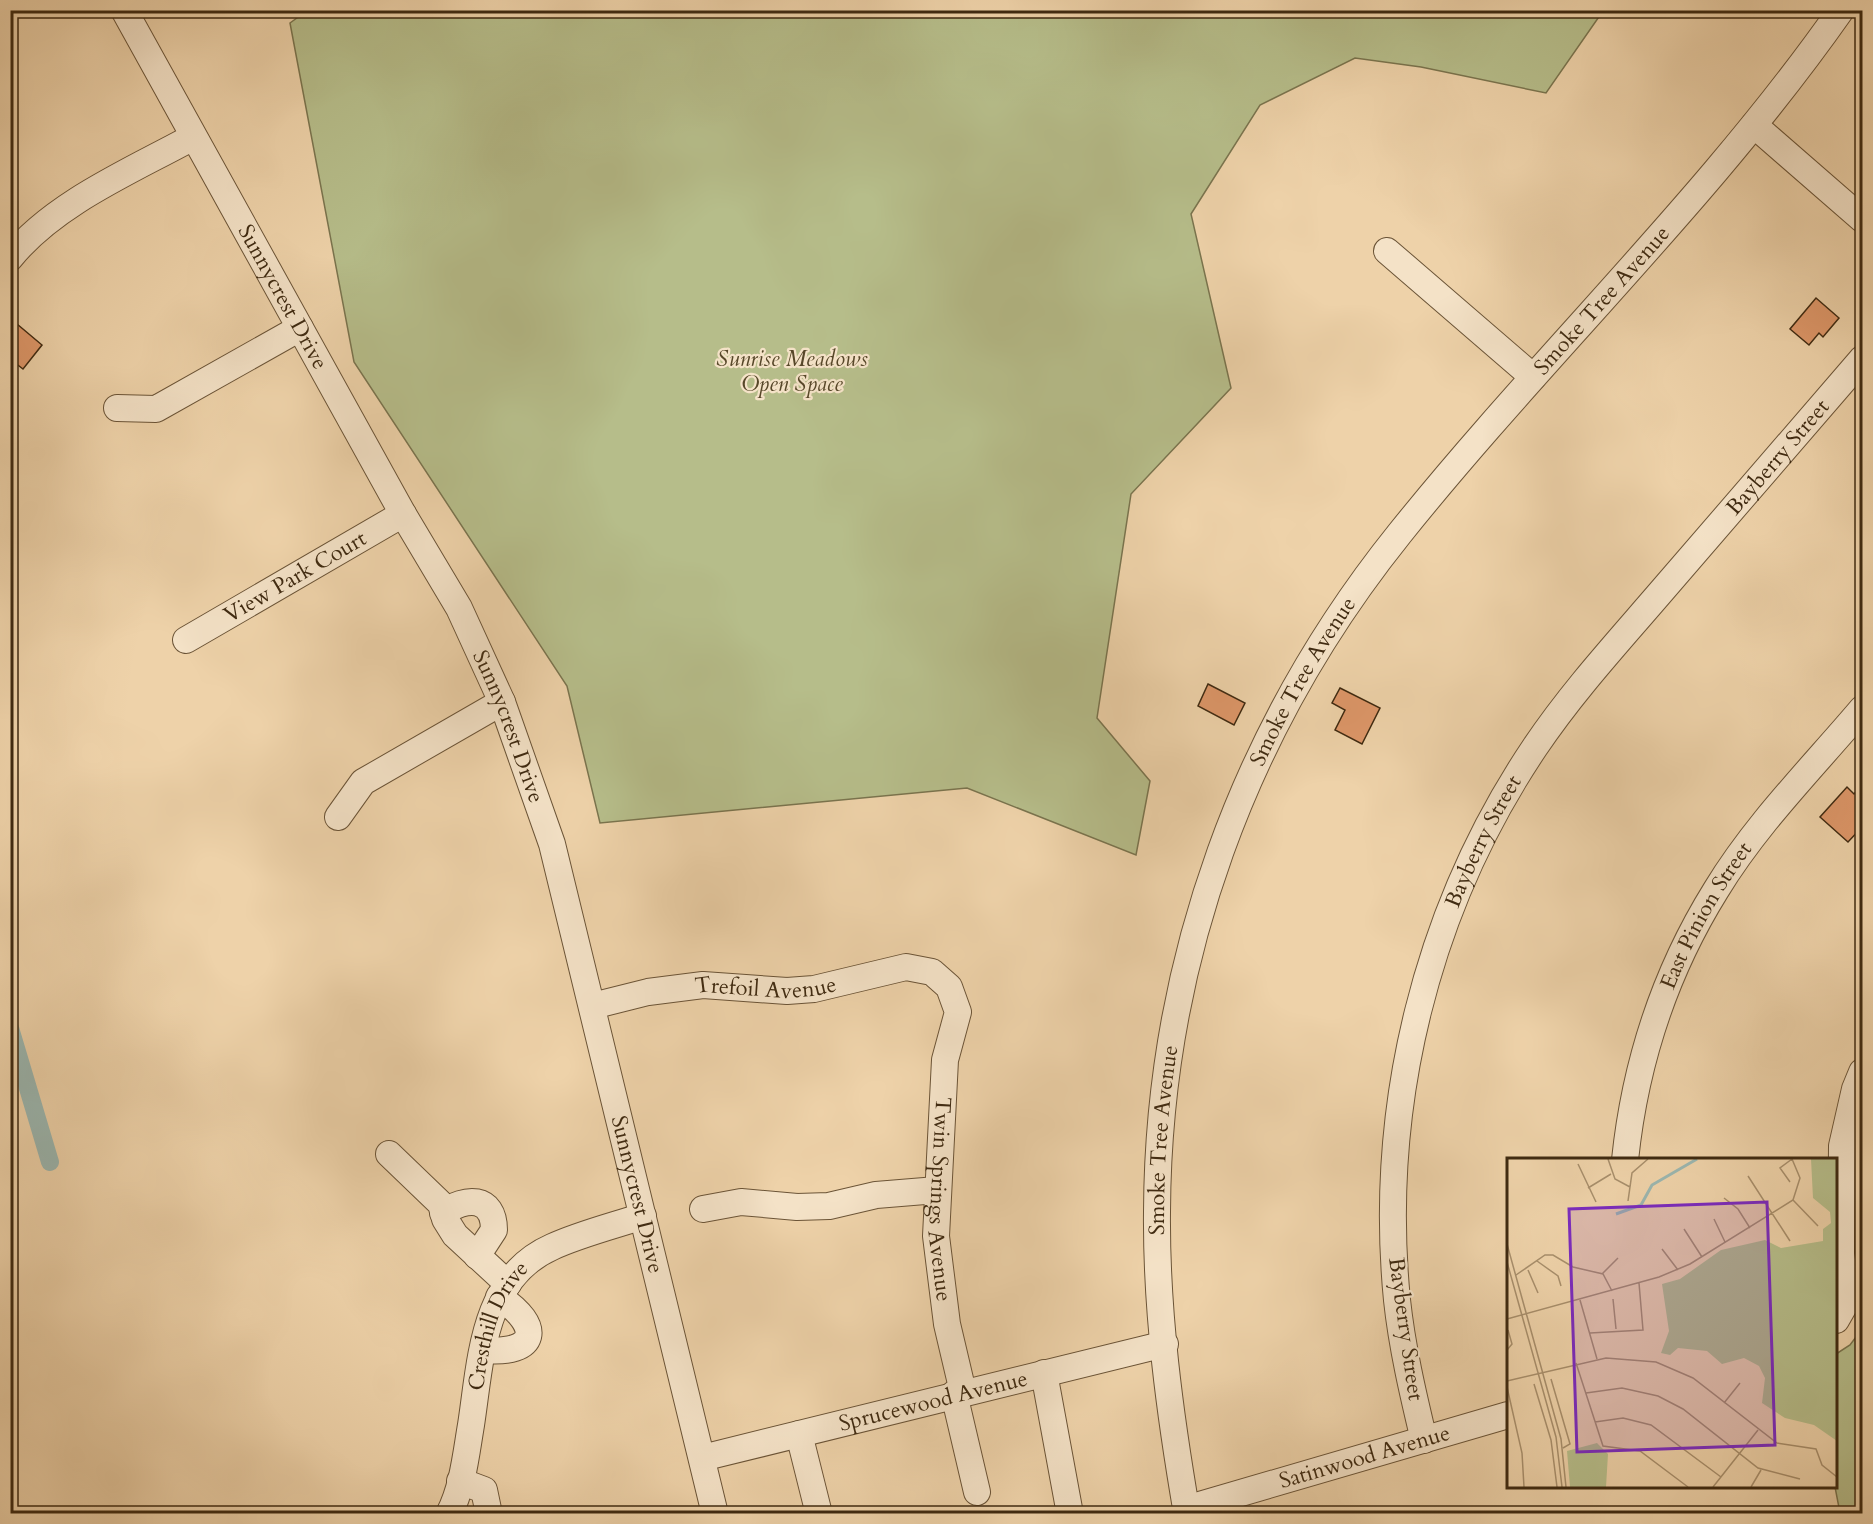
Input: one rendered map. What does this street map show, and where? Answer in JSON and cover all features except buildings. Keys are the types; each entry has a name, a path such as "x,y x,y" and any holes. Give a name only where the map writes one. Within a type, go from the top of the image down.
{"street":[{"name":"Sunnycrest Drive","path":"124,10 403,514 459,608 502,702 552,844 715,1514"},
{"name":"Smoke Tree Avenue","path":"1186,1511 1165,1344 1156,1215 1164,1085 1187,957 1226,833 1277,718 1338,616 1400,533 1754,125 1841,10"},
{"path":"1754,125 1863,219"},
{"path":"10,258 46,222 73,204 193,137"},
{"path":"1387,251 1533,378"},
{"path":"117,408 156,409 300,328"},
{"name":"Bayberry Street","path":"1424,1440 1408,1370 1397,1302 1393,1232 1394,1158 1401,1089 1415,1020 1435,949 1460,884 1508,789 1570,698 1863,359"},
{"name":"View Park Court","path":"186,640 403,514"},
{"path":"338,817 363,782 502,702"},
{"name":"East Pinion Street","path":"1625,1158 1632,1106 1644,1052 1662,997 1684,947 1716,889 1756,834 1863,709"},
{"name":"Trefoil Avenue","path":"592,1006 648,992 703,985 787,991 814,988 906,967 919,968 937,976"},
{"name":"Twin Springs Avenue","path":"937,976 949,987 958,1012 945,1060 936,1236 940,1284 977,1492"},
{"path":"1837,1318 1844,1306 1847,1293 1841,1254 1842,1146 1853,1097 1863,1072"},
{"path":"389,1154 441,1204 454,1235 477,1256 529,1326 527,1339 520,1347 508,1352 483,1350"},
{"path":"702,1209 741,1202 797,1207 829,1206 876,1195 937,1190"},
{"path":"443,1213 455,1204 475,1202 484,1205 490,1213 494,1230 477,1256"},
{"name":"Cresthill Drive","path":"449,1514 460,1481 486,1327 503,1291 525,1263 551,1247 643,1216"},
{"name":"Sprucewood Avenue","path":"702,1458 958,1393 1165,1344"},
{"path":"1044,1373 1070,1514"},
{"name":"Satinwood Avenue","path":"1186,1511 1507,1416"},
{"path":"799,1434 819,1514"},
{"path":"460,1481 484,1490 489,1514"}],"green space":[{"name":"Sunrise Meadows Open Space","path":"308,10 1603,11 1546,93 1421,67 1355,58 1260,105 1191,214 1231,388 1131,494 1097,718 1150,781 1136,855 967,788 600,823 567,686 354,362 290,23"},
{"path":"1862,1329 1862,1513 1840,1513 1835,1488 1837,1488 1837,1353 1850,1345"}],"waterway":[{"path":"10,1028 50,1162"}]}
